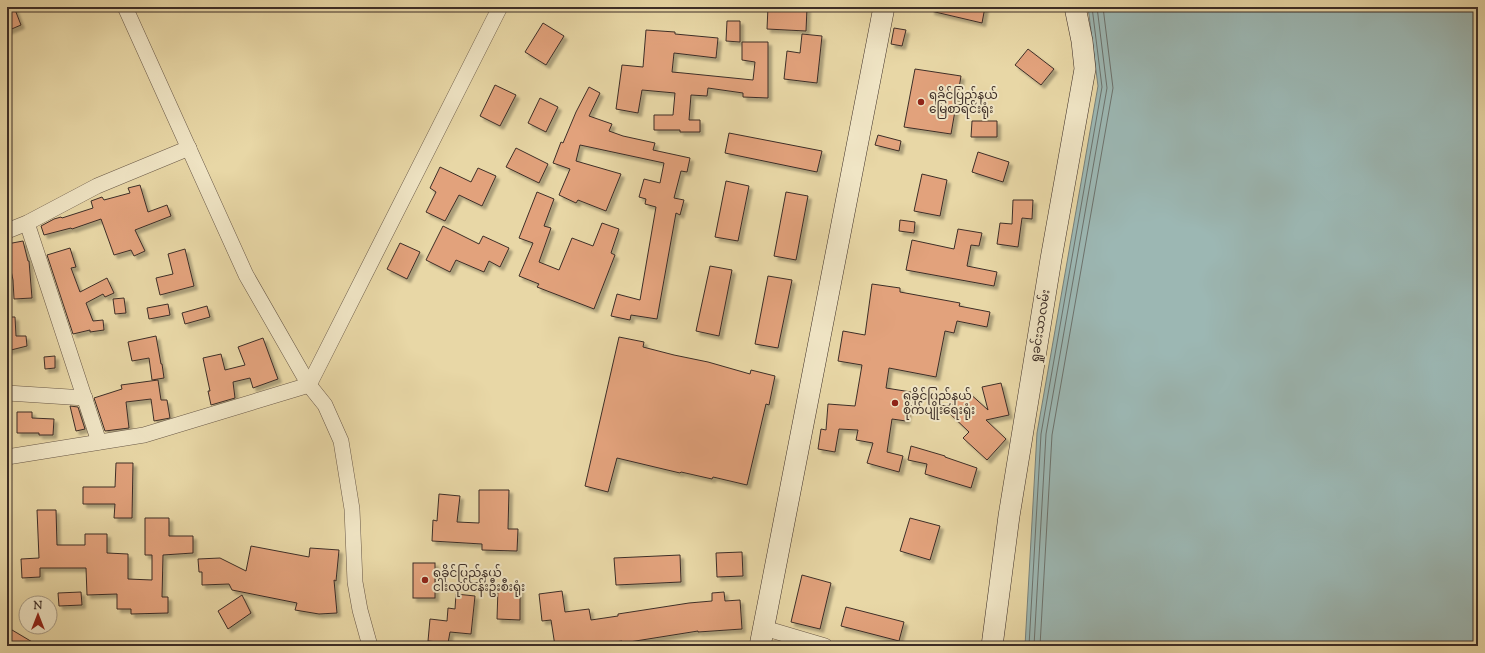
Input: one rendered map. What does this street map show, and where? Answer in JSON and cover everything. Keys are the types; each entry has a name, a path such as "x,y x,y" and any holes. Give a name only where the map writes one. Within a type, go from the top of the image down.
{"street":[{"path":"125,7 246,275 309,385 325,405 341,441 352,509 355,582 360,610 370,646"},
{"path":"7,457 144,435 309,385 500,7"},
{"path":"825,646 762,637 884,7"},
{"name":"ရှုခင်းသာလမ်း","path":"992,646 1010,508 1051,259 1085,69 1082,41 1075,7"},
{"path":"7,231 98,186 189,148"},
{"path":"27,222 99,442"},
{"path":"7,393 85,398"}],"water":[{"path":"1088,7 1478,7 1478,646 1025,646 1037,433 1098,86"}],"building":[{"path":"7,7 14,7 21,25 7,31"},
{"path":"768,7 807,8 806,31 767,29"},
{"path":"932,7 985,7 982,23 931,11"},
{"path":"727,21 740,21 740,42 726,41"},
{"path":"543,23 564,36 546,65 525,52"},
{"path":"894,28 906,30 902,46 891,44"},
{"path":"646,30 675,32 675,34 718,38 716,58 674,53 672,72 753,80 755,62 742,60 742,42 768,42 768,98 743,97 743,93 708,88 707,96 691,95 689,120 700,120 700,132 654,130 654,115 673,115 675,93 642,90 638,113 616,109 622,65 643,67"},
{"path":"802,34 822,36 817,83 784,79 787,51 800,53"},
{"path":"1028,49 1054,69 1041,85 1015,65"},
{"path":"915,69 961,76 951,134 904,127"},
{"path":"495,85 516,95 500,126 480,116"},
{"path":"589,87 600,93 589,116 612,124 609,131 623,136 655,143 653,150 690,158 687,172 681,171 674,198 684,200 680,215 676,213 657,319 631,315 630,320 611,316 617,294 640,300 656,207 645,204 646,199 639,197 644,179 660,183 664,163 580,145 576,161 621,174 606,211 578,200 576,203 559,195 570,169 553,163 561,142 563,143 576,112"},
{"path":"540,98 558,107 546,132 528,123"},
{"path":"972,121 997,121 997,137 971,137"},
{"path":"729,133 822,151 817,172 725,153"},
{"path":"878,135 901,141 899,151 875,145"},
{"path":"516,148 548,164 539,183 506,167"},
{"path":"978,152 1009,162 1003,182 972,172"},
{"path":"440,167 471,182 478,168 496,176 482,206 459,195 445,221 426,212 436,192 430,188"},
{"path":"922,174 947,180 940,216 914,211"},
{"path":"726,181 749,186 738,241 715,237"},
{"path":"140,185 148,212 167,205 171,216 135,230 145,251 134,256 131,250 114,255 101,219 72,229 44,235 41,226 54,219 62,218 93,208 91,201 102,197 104,200 130,193 128,188"},
{"path":"537,192 554,199 544,226 551,228 539,262 559,270 572,238 593,246 602,223 619,229 611,253 615,255 594,309 537,287 539,284 519,276 533,243 519,238"},
{"path":"786,192 808,196 796,260 774,256"},
{"path":"1013,200 1033,200 1032,219 1022,218 1018,247 997,244 1000,223 1012,224"},
{"path":"900,220 915,222 914,233 899,231"},
{"path":"443,226 479,244 483,236 509,248 500,267 489,261 484,272 456,260 450,272 426,260"},
{"path":"958,229 982,233 979,246 971,245 967,266 997,272 994,286 906,270 912,240 954,249"},
{"path":"23,241 29,261 32,298 14,299 13,280 7,252 7,244"},
{"path":"400,243 420,252 407,279 387,269"},
{"path":"70,248 76,267 71,268 80,292 107,278 114,293 105,297 103,294 86,303 93,321 103,320 104,330 90,332 90,330 73,334 47,255"},
{"path":"185,249 194,286 160,295 156,278 173,274 168,254"},
{"path":"710,266 732,270 719,336 696,331"},
{"path":"768,276 792,280 778,348 755,344"},
{"path":"872,284 900,288 900,292 960,303 959,306 990,312 987,327 957,321 954,333 945,331 936,377 889,368 886,388 911,392 906,421 892,419 887,452 903,456 899,472 867,463 873,443 856,440 858,430 839,429 835,452 818,449 821,429 826,430 828,404 855,406 862,365 838,361 843,331 865,335"},
{"path":"124,298 126,313 115,314 113,299"},
{"path":"168,304 170,315 149,319 147,308"},
{"path":"207,306 210,317 185,324 182,313"},
{"path":"7,317 15,317 16,336 26,336 27,346 7,351"},
{"path":"156,336 164,378 152,380 149,358 132,361 128,342"},
{"path":"619,337 644,342 643,347 708,362 750,374 751,370 775,376 769,405 766,404 747,485 713,477 712,479 680,473 617,458 608,492 585,486"},
{"path":"263,338 278,379 253,388 250,378 233,382 235,398 211,405 208,391 210,391 203,358 221,354 225,370 245,365 238,347"},
{"path":"55,356 55,368 45,369 44,357"},
{"path":"158,380 161,400 167,400 170,418 154,421 151,399 126,402 129,428 105,431 94,398 122,389 121,385"},
{"path":"1001,383 1009,415 986,420 1006,439 987,460 963,438 969,432 948,412 954,406 949,401 956,394 961,398 967,391 988,410 982,387"},
{"path":"70,406 78,407 85,429 76,431"},
{"path":"17,412 32,412 32,418 54,419 53,435 39,435 39,433 17,433"},
{"path":"911,446 945,456 977,468 971,488 925,474 927,464 908,460"},
{"path":"116,463 133,463 132,518 114,518 115,504 83,504 83,487 115,487"},
{"path":"479,490 509,490 508,529 518,529 517,551 482,550 482,544 432,541 433,520 437,521 439,494 460,496 457,522 479,523"},
{"path":"37,510 56,510 57,545 85,545 85,534 107,534 107,553 128,554 128,579 152,580 152,555 145,555 145,518 169,518 169,536 193,536 193,553 163,555 162,597 168,597 168,613 131,614 131,609 117,609 117,594 87,595 86,568 40,568 40,577 22,578 21,559 39,558"},
{"path":"910,518 940,526 930,560 900,551"},
{"path":"251,546 309,557 310,548 339,550 336,581 334,580 337,613 319,614 295,610 297,603 232,590 229,584 202,585 202,572 199,572 198,559 220,558 246,571"},
{"path":"742,552 743,576 717,577 716,553"},
{"path":"680,555 681,582 616,585 614,558"},
{"path":"413,563 435,563 435,598 413,598"},
{"path":"802,575 831,583 820,629 791,622"},
{"path":"498,588 520,588 520,620 497,619"},
{"path":"562,591 565,612 589,609 591,620 618,616 618,614 712,601 712,593 724,592 725,601 740,600 742,629 698,631 623,643 622,641 584,646 555,646 551,620 542,621 539,594"},
{"path":"81,592 82,605 59,606 58,593"},
{"path":"456,594 475,596 471,634 450,632 448,643 428,641 430,619 447,621 448,608 455,609"},
{"path":"242,595 251,613 228,629 218,611"},
{"path":"846,607 904,622 899,641 841,626"},
{"path":"7,627 18,635 39,646 7,646"}],"place":[{"name":"ရခိုင်ပြည်နယ် မြေစာရင်းရုံး","path":"921,102"},
{"name":"ရခိုင်ပြည်နယ် စိုက်ပျိုးရေးရုံး","path":"895,403"},
{"name":"ရခိုင်ပြည်နယ် ငါးလုပ်ငန်းဦးစီးရုံး","path":"425,580"}]}
